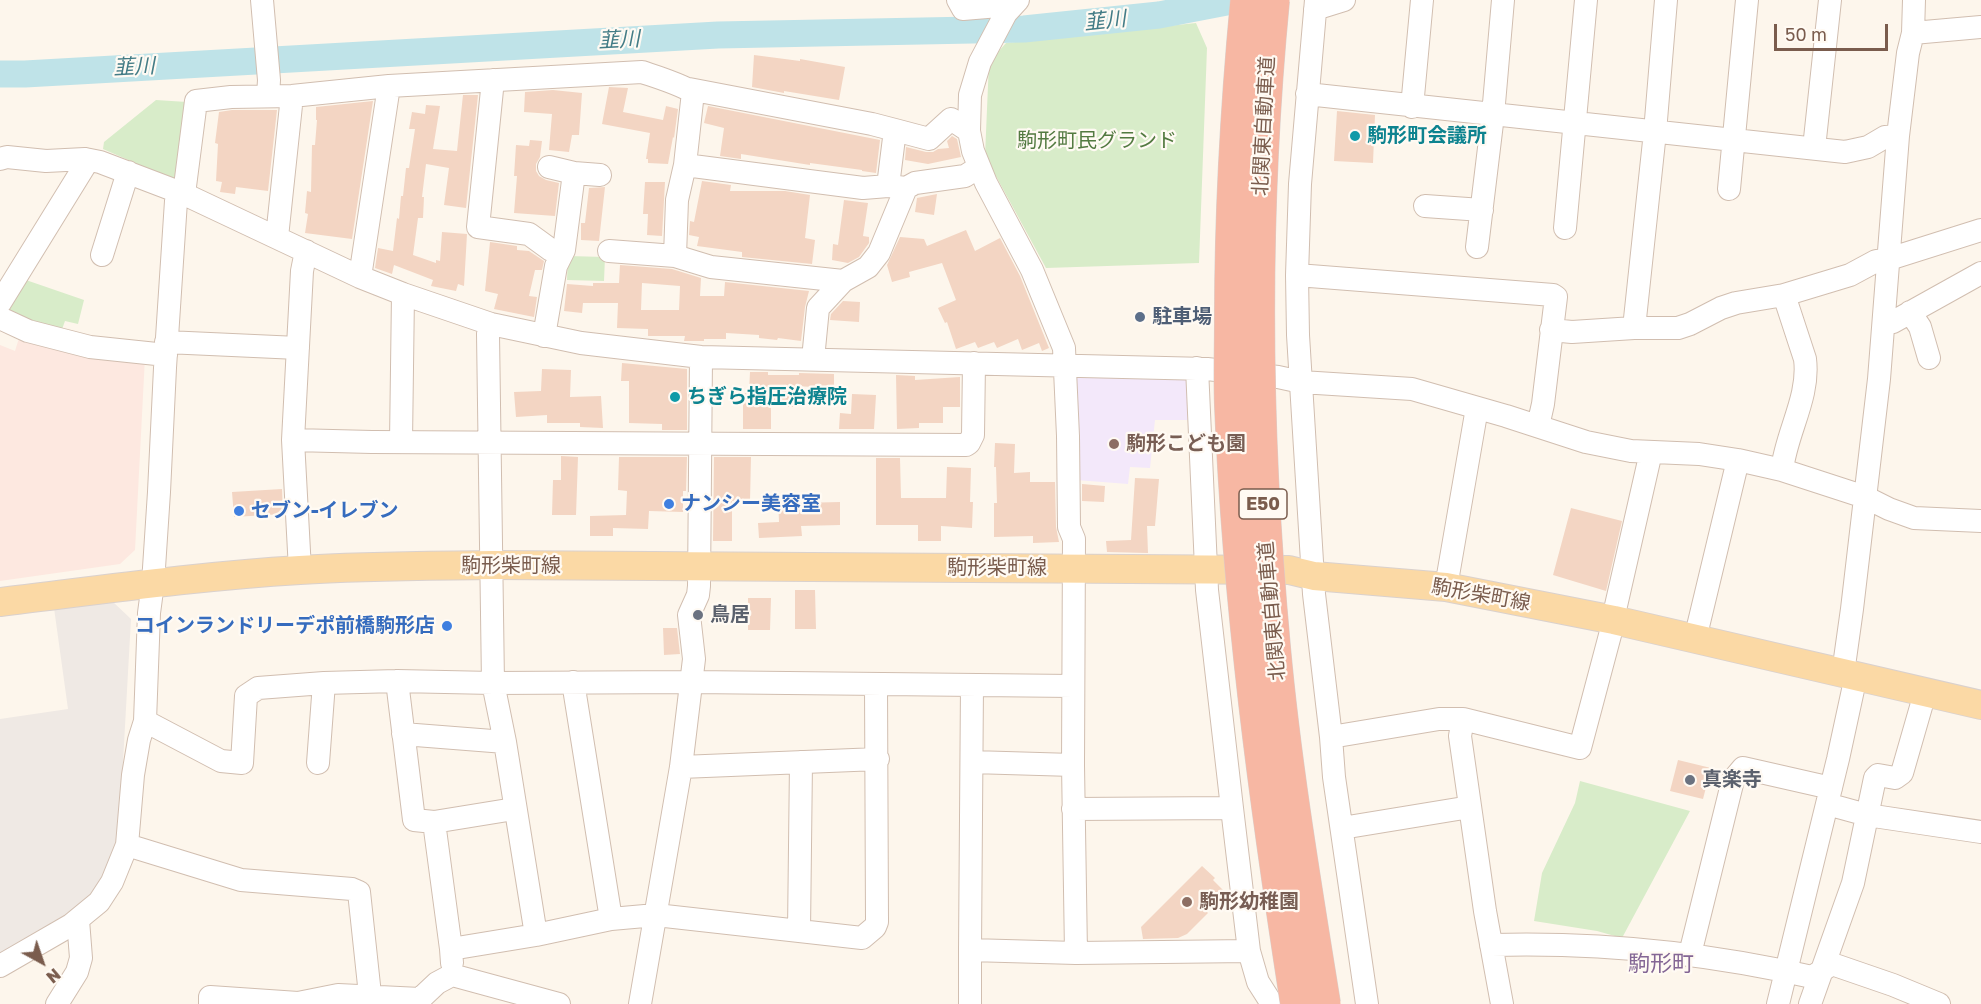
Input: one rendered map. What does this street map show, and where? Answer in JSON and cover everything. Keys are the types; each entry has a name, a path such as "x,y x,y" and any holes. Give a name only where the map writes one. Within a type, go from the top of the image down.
{"highway":[{"name":"北関東自動車道","path":"1247,0 1238,90 1232,234 1231,402 1238,528 1249,657 1266,797 1297,1004"},
{"name":"北関東自動車道","path":"1274,0 1264,93 1257,261 1258,399 1262,490 1274,650 1292,792 1324,1004"}],"main road":[{"name":"駒形柴町線","path":"0,602 153,583 300,570 492,565 1289,570 1314,576 1446,587 1614,620 1981,705"}],"street":[{"path":"262,0 267,43 268,88"},
{"path":"958,0 963,9 1012,6"},
{"path":"1344,0 1316,4 1300,184 1297,275 1300,382 1314,594 1334,777 1367,1004"},
{"path":"1412,107 1422,0"},
{"path":"1477,247 1493,115 1503,0"},
{"path":"1565,228 1586,0"},
{"path":"1634,328 1655,132 1666,0"},
{"path":"1729,189 1747,0"},
{"path":"1814,148 1830,0"},
{"path":"1778,1004 1829,796 1849,675 1852,609 1876,411 1898,136 1908,53 1913,33 1914,0"},
{"path":"1012,6 988,45 974,80 969,107 969,131 979,167 1032,270 1064,348 1069,527 1074,539 1072,568 1073,809 1076,953"},
{"path":"1913,33 1981,27"},
{"path":"0,966 78,920 99,902 112,882 128,845 133,775 145,721 149,613 153,583 176,201 184,194 196,101 268,88 292,96 389,86 642,72 689,89 872,124 929,139 951,119 969,131"},
{"path":"493,80 478,227 529,234 551,250 564,250"},
{"path":"360,277 389,86"},
{"path":"675,256 677,200 693,92 689,89"},
{"path":"1307,94 1412,107 1855,151 1868,147 1885,137 1898,136"},
{"path":"277,237 292,96"},
{"path":"813,359 818,308 843,280 868,267 879,253 897,187 895,130"},
{"path":"2,156 46,161 85,159 100,162 184,194 360,277 403,294 491,324 543,336 618,349 701,357 1197,369 1278,377 1300,382 1412,388 1611,448 1699,454 1738,460 1782,470 1864,497 1914,518 1981,521"},
{"path":"0,303 84,167 85,159"},
{"path":"684,165 863,188 897,187 965,176 979,167"},
{"path":"549,167 600,176"},
{"path":"102,255 128,172"},
{"path":"543,336 556,266 564,250 574,173"},
{"path":"1425,206 1482,210"},
{"path":"1551,330 1572,332 1678,328 1736,303 1784,295 1850,275 1876,261 1981,230"},
{"path":"300,570 294,440 302,271 306,251"},
{"path":"609,251 675,256 711,267 843,280"},
{"path":"1884,324 1981,273"},
{"path":"1297,275 1553,295 1556,297 1543,404 1538,426"},
{"path":"401,442 403,294"},
{"path":"1782,470 1783,459 1800,405 1806,369 1805,359 1784,295"},
{"path":"1910,312 1920,327 1929,358"},
{"path":"0,318 28,332 90,347 298,348"},
{"path":"491,324 488,334 493,683 505,742 536,935"},
{"path":"640,1004 681,767 692,682 694,654 689,615 698,595 701,357"},
{"path":"294,440 966,445 973,435 974,363"},
{"path":"1197,369 1206,569 1232,808 1249,951 1258,982 1272,1004"},
{"path":"1446,587 1477,408"},
{"path":"1331,737 1438,719 1463,719 1580,748 1614,620 1651,452"},
{"path":"1695,639 1738,460"},
{"path":"145,721 221,761 242,763 246,696 258,688 397,681 1073,686"},
{"path":"397,681 414,820 434,822 514,809"},
{"path":"573,682 611,919"},
{"path":"318,763 324,683"},
{"path":"451,949 536,935 611,919 656,915 862,938 875,927 877,922 876,685"},
{"path":"970,1004 972,685"},
{"path":"1810,1004 1853,883 1875,778 1878,775 1895,778 1902,773 1925,693"},
{"path":"1463,719 1460,736 1502,1004"},
{"path":"403,734 505,742"},
{"path":"681,767 878,759"},
{"path":"799,931 801,762"},
{"path":"972,762 1073,765"},
{"path":"1690,954 1734,780 1743,768 1829,796 1866,815 1981,832"},
{"path":"1342,828 1470,807"},
{"path":"1073,809 1232,808"},
{"path":"434,822 451,949 452,975"},
{"path":"128,845 241,880 352,889 359,892 371,1000"},
{"path":"57,1004 77,972 81,958 78,920"},
{"path":"1491,945 1533,944 1690,954 1812,977 1832,964 1939,1004"},
{"path":"970,950 1076,953 1249,951"},
{"path":"210,1004 210,997 298,1003 338,995 371,1000 420,999 437,983 452,975 558,1004"}],"shaded area":[{"path":"20,335 145,357 135,550 120,564 0,581 0,345 15,351"},
{"name":"駒形こども園","path":"1076,372 1191,377 1191,420 1155,420 1150,468 1130,467 1128,484 1076,480"},
{"path":"112,601 131,619 118,851 90,903 0,961 0,719 68,709 54,608"}],"green space":[{"name":"駒形町民グランド","path":"1196,23 1207,48 1199,263 1046,268 985,156 989,62 1006,43"},
{"path":"156,100 187,102 174,180 103,149 104,142"},
{"path":"568,256 605,257 604,281 567,280"},
{"path":"23,279 84,300 78,324 65,321 61,332 27,325 4,308"},
{"path":"1580,781 1690,811 1622,938 1597,931 1534,921 1542,873 1575,803"}],"building":[{"path":"754,55 800,61 800,59 845,67 839,100 752,87"},
{"path":"609,87 628,88 623,112 663,120 666,106 678,109 668,164 648,163 646,159 650,133 602,124"},
{"path":"553,90 582,93 579,135 572,135 569,152 549,150 552,114 524,112 525,92"},
{"path":"463,95 478,95 466,208 444,205 449,168 426,164 422,197 424,197 423,218 418,218 413,255 436,263 436,260 440,261 442,232 467,234 464,286 458,284 456,291 431,286 433,280 394,265 392,274 375,268 378,248 393,251 406,168 409,168 415,129 409,129 412,112 425,114 426,105 440,106 433,149 457,151"},
{"path":"373,101 352,239 305,233 308,214 305,213 307,191 311,192 316,107"},
{"path":"708,106 880,140 876,173 741,154 741,159 720,156 724,128 704,123"},
{"path":"277,110 268,191 236,187 235,194 220,192 222,182 216,181 218,144 215,143 219,112"},
{"name":"駒形町会議所","path":"1337,111 1375,115 1373,163 1334,161"},
{"path":"952,136 957,139 961,157 928,164 905,160 906,147 933,152 949,148 947,141"},
{"path":"530,140 542,141 540,157 536,164 539,176 559,183 555,216 514,213 517,176 514,176 516,145 529,146"},
{"path":"702,181 731,185 730,191 785,191 810,195 805,238 815,240 812,264 742,257 742,252 697,246 699,237 689,235 690,221 694,222"},
{"path":"645,182 665,182 662,236 647,235 648,214 643,214"},
{"path":"605,187 599,241 581,240 581,223 585,223 589,188"},
{"path":"937,194 934,215 915,212 917,198"},
{"path":"844,200 868,203 863,236 869,237 869,243 859,257 848,263 832,260 833,244 838,245"},
{"path":"966,230 975,251 1000,238 1020,276 1049,348 1042,351 1039,343 1022,350 1018,339 997,348 994,342 978,348 975,342 956,349 947,322 945,323 938,308 956,300 942,263 909,272 910,277 892,282 887,265 900,237 924,239 927,246"},
{"path":"490,242 517,246 517,250 529,251 544,261 542,270 535,270 529,296 537,297 534,317 494,309 498,294 485,291"},
{"path":"620,265 672,269 701,278 700,296 724,296 725,282 809,291 801,341 726,333 726,339 704,339 704,341 684,341 685,336 648,336 648,329 617,328 618,303 583,303 582,313 564,311 567,284 593,286 593,283 619,283","holes":["642,283 680,286 679,310 641,310"]},
{"path":"843,301 860,302 859,322 830,320 831,314"},
{"path":"622,363 687,369 687,430 662,430 662,424 629,423 629,381 621,381"},
{"path":"542,369 571,370 570,397 601,396 603,428 580,427 580,423 547,423 547,415 516,417 514,392 541,391"},
{"path":"750,372 768,372 768,375 834,374 834,388 794,386 794,407 771,407 771,429 743,429 743,393 749,393"},
{"path":"896,375 915,376 915,380 960,377 960,407 943,407 943,423 919,423 919,428 897,429"},
{"path":"852,394 876,395 874,429 839,429 840,413 851,414"},
{"path":"995,443 1015,444 1014,473 1030,472 1030,482 1055,482 1056,527 1059,542 1033,543 1033,536 994,537 994,503 997,503"},
{"path":"561,456 578,457 576,515 552,515 553,480 561,480"},
{"path":"619,457 687,457 683,512 649,511 648,529 613,528 613,536 590,536 590,516 626,515 627,491 618,490"},
{"path":"714,457 751,457 750,501 732,501 732,541 713,541"},
{"path":"876,458 900,458 901,498 946,498 947,467 971,468 972,528 941,526 941,541 918,541 918,525 876,525"},
{"path":"1135,478 1159,479 1155,526 1147,526 1148,553 1107,552 1106,541 1131,540"},
{"path":"1082,484 1105,486 1104,502 1082,501"},
{"path":"282,489 283,514 234,517 232,492"},
{"path":"800,493 800,503 840,502 840,525 801,526 802,536 759,538 758,523 779,522 778,494"},
{"path":"1571,508 1622,521 1606,591 1553,575"},
{"path":"795,590 815,590 816,629 795,629"},
{"path":"748,598 771,598 770,630 748,630"},
{"path":"663,628 677,628 680,654 664,655"},
{"name":"真楽寺","path":"1678,760 1711,768 1703,799 1670,791"},
{"path":"1202,866 1215,878 1213,880 1223,890 1204,909 1208,913 1187,934 1178,938 1143,939 1141,927"}],"waterway":[{"name":"韮川","path":"0,74 718,35 1024,29 1159,15 1237,0"}],"place":[{"name":"駒形町会議所","path":"1355,136"},
{"name":"駐車場","path":"1140,317"},
{"name":"ちぎら指圧治療院","path":"675,397"},
{"name":"駒形こども園","path":"1114,444"},
{"name":"ナンシー美容室","path":"669,504"},
{"name":"セブン-イレブン","path":"239,511"},
{"name":"鳥居","path":"698,615"},
{"name":"コインランドリーデポ前橋駒形店","path":"447,626"},
{"name":"真楽寺","path":"1690,780"},
{"name":"駒形幼稚園","path":"1187,902"}],"district":[{"name":"駒形町","path":"1661,964"}]}
